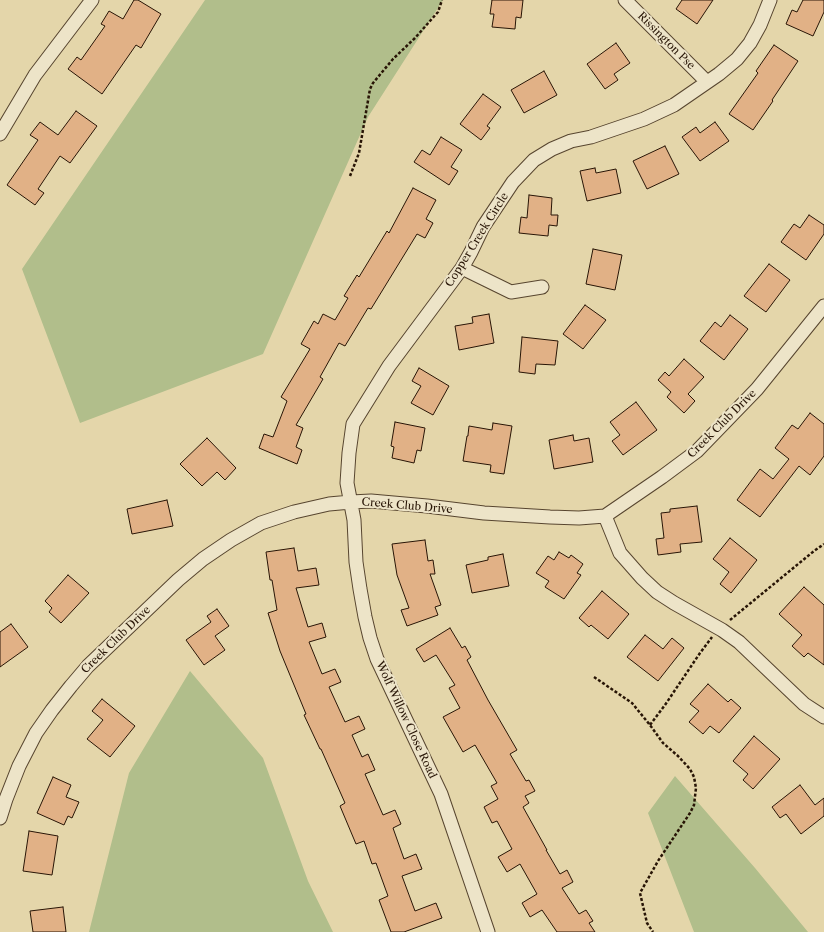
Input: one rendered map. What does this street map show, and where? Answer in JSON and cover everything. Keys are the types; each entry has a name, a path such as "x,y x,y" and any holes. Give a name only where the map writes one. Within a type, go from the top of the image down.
{"street":[{"path":"0,134 35,75 92,0"},
{"name":"Rissington Pse","path":"625,0 707,82"},
{"name":"Copper Creek Circle","path":"351,502 347,483 353,424 389,366 462,268 483,227 513,182 534,160 552,149 571,141 591,137 644,119 674,105 719,74 737,59 750,44 760,25 770,0"},
{"path":"462,268 511,292 542,288"},
{"name":"Creek Club Drive","path":"0,818 19,766 36,733 71,686 88,666 178,580 203,559 225,544 261,523 294,512 329,504 351,502 371,501 484,513 550,517 579,518 605,516 698,451 757,389 824,306"},
{"name":"Wolf Willow Close Road","path":"351,502 354,520 356,562 370,638 377,659 441,794 488,932"},
{"path":"605,516 620,553 642,578 657,592 722,630 739,642 804,704 824,717"}],"path":[{"path":"350,176 359,154 370,89 373,82 438,12 442,0"},
{"path":"728,621 824,544"},
{"path":"650,725 714,634"},
{"path":"594,677 632,703 663,743 690,769 694,777 696,788 694,804 690,813 658,861 640,893 647,924 653,932"}],"green space":[{"path":"205,0 443,0 368,117 263,354 80,423 22,269"},
{"path":"190,671 263,758 308,881 333,932 89,932 129,773"},
{"path":"675,776 808,932 694,932 648,813"}],"building":[{"path":"134,0 138,0 161,14 141,48 136,45 102,94 68,69 77,57 81,60 105,26 101,24 109,11 123,19"},
{"path":"492,0 523,0 521,18 516,17 515,29 492,27 494,14 490,14"},
{"path":"682,0 713,0 697,24 676,9"},
{"path":"803,0 824,0 824,12 813,36 786,24 792,10 797,12"},
{"path":"616,43 630,63 614,74 618,80 605,89 587,64"},
{"path":"774,45 798,61 753,130 729,114 758,73 756,71"},
{"path":"544,71 557,95 524,113 511,90"},
{"path":"483,94 501,107 487,126 490,128 481,140 460,124"},
{"path":"76,111 97,126 70,163 60,156 38,189 44,193 35,205 7,185 38,140 30,135 40,122 58,135"},
{"path":"715,122 729,141 700,161 682,137 696,127 700,133"},
{"path":"441,137 462,150 451,167 458,171 449,185 414,162 422,150 430,155"},
{"path":"665,146 679,174 647,189 633,161"},
{"path":"595,168 596,173 616,169 621,193 587,201 580,171"},
{"path":"413,188 436,200 426,219 433,223 425,238 417,234 371,309 368,308 345,346 339,343 320,377 323,379 296,425 303,428 296,447 302,450 297,464 259,448 264,434 273,437 287,401 281,397 310,349 301,344 314,321 318,324 323,314 335,320 348,298 344,296 357,275 359,277 387,231 389,233"},
{"path":"529,195 552,198 551,215 558,215 557,226 549,225 548,236 519,233 521,217 527,218"},
{"path":"809,215 824,225 824,234 806,260 781,242 794,224 800,228"},
{"path":"593,249 622,255 615,290 586,284"},
{"path":"769,264 790,280 766,312 744,296"},
{"path":"585,305 606,320 583,349 563,334"},
{"path":"489,314 494,343 459,350 455,326 473,323 472,317"},
{"path":"730,315 748,329 724,360 700,341 715,322 721,327"},
{"path":"522,337 558,341 555,365 536,364 535,374 519,372"},
{"path":"684,359 704,377 688,394 695,401 684,413 667,397 671,392 658,380 665,372 669,376"},
{"path":"419,368 449,386 433,415 411,403 421,386 412,381"},
{"path":"636,402 657,430 623,455 612,441 620,435 610,422"},
{"path":"810,413 824,424 824,456 810,475 799,466 760,517 737,500 760,469 773,479 789,459 775,448 792,425 798,429"},
{"path":"395,422 425,428 421,451 417,450 414,463 392,458 394,447 391,446"},
{"path":"493,423 512,426 504,474 490,472 491,465 463,461 469,426 492,430"},
{"path":"573,435 574,441 589,438 593,462 554,469 549,440"},
{"path":"207,438 236,468 225,480 217,472 202,486 180,464"},
{"path":"167,500 173,526 132,534 127,509"},
{"path":"697,506 702,542 680,544 681,552 658,555 656,539 664,538 661,513 670,512 670,509"},
{"path":"730,538 757,560 731,593 720,584 729,572 713,559"},
{"path":"425,540 428,561 433,560 435,574 430,574 441,605 435,607 438,615 407,626 401,610 409,608 397,575 392,544"},
{"path":"294,548 298,571 316,568 319,585 296,588 308,627 322,623 326,637 309,642 322,674 335,669 341,682 329,687 345,722 359,716 365,729 352,735 362,757 368,754 375,770 365,774 383,815 395,810 401,824 393,828 404,859 416,854 422,869 402,876 415,911 436,903 442,918 404,932 391,932 379,900 388,896 376,863 372,864 364,841 356,844 340,806 345,803 304,715 306,714 280,651 268,613 277,610 272,580 270,580 266,552"},
{"path":"559,552 569,558 571,555 583,564 577,573 581,575 564,599 545,587 549,581 536,573 548,556 554,560"},
{"path":"503,554 509,586 472,593 466,565 488,560 488,557"},
{"path":"68,575 89,593 61,623 49,612 52,608 45,601"},
{"path":"804,587 824,605 824,665 808,653 804,657 792,646 802,635 779,614"},
{"path":"602,591 629,614 608,639 591,625 589,627 579,618"},
{"path":"217,609 229,626 215,636 225,650 204,665 186,640 211,622 207,616"},
{"path":"11,624 28,647 0,667 0,632"},
{"path":"450,628 462,648 465,646 471,657 467,660 517,750 510,754 526,781 529,780 535,791 525,796 529,803 523,807 560,874 567,870 573,882 562,888 579,914 586,910 593,921 589,923 595,932 557,932 542,910 530,917 522,903 537,894 520,864 507,872 498,857 512,849 497,821 492,823 484,807 498,799 491,786 497,783 475,745 463,752 443,717 460,708 449,688 455,685 436,655 424,662 416,649"},
{"path":"645,635 663,649 672,638 684,648 658,681 627,657"},
{"path":"708,684 728,702 731,699 741,708 719,733 710,726 703,734 689,722 699,711 690,704"},
{"path":"102,699 135,726 110,757 87,739 103,720 92,711"},
{"path":"754,736 780,759 753,789 743,780 748,774 733,761"},
{"path":"53,777 71,785 66,797 79,802 72,818 68,816 64,825 37,813"},
{"path":"800,785 815,805 824,798 824,816 801,834 786,814 780,818 772,807"},
{"path":"29,831 58,836 52,875 23,871"},
{"path":"63,907 66,932 33,932 30,911"}]}
